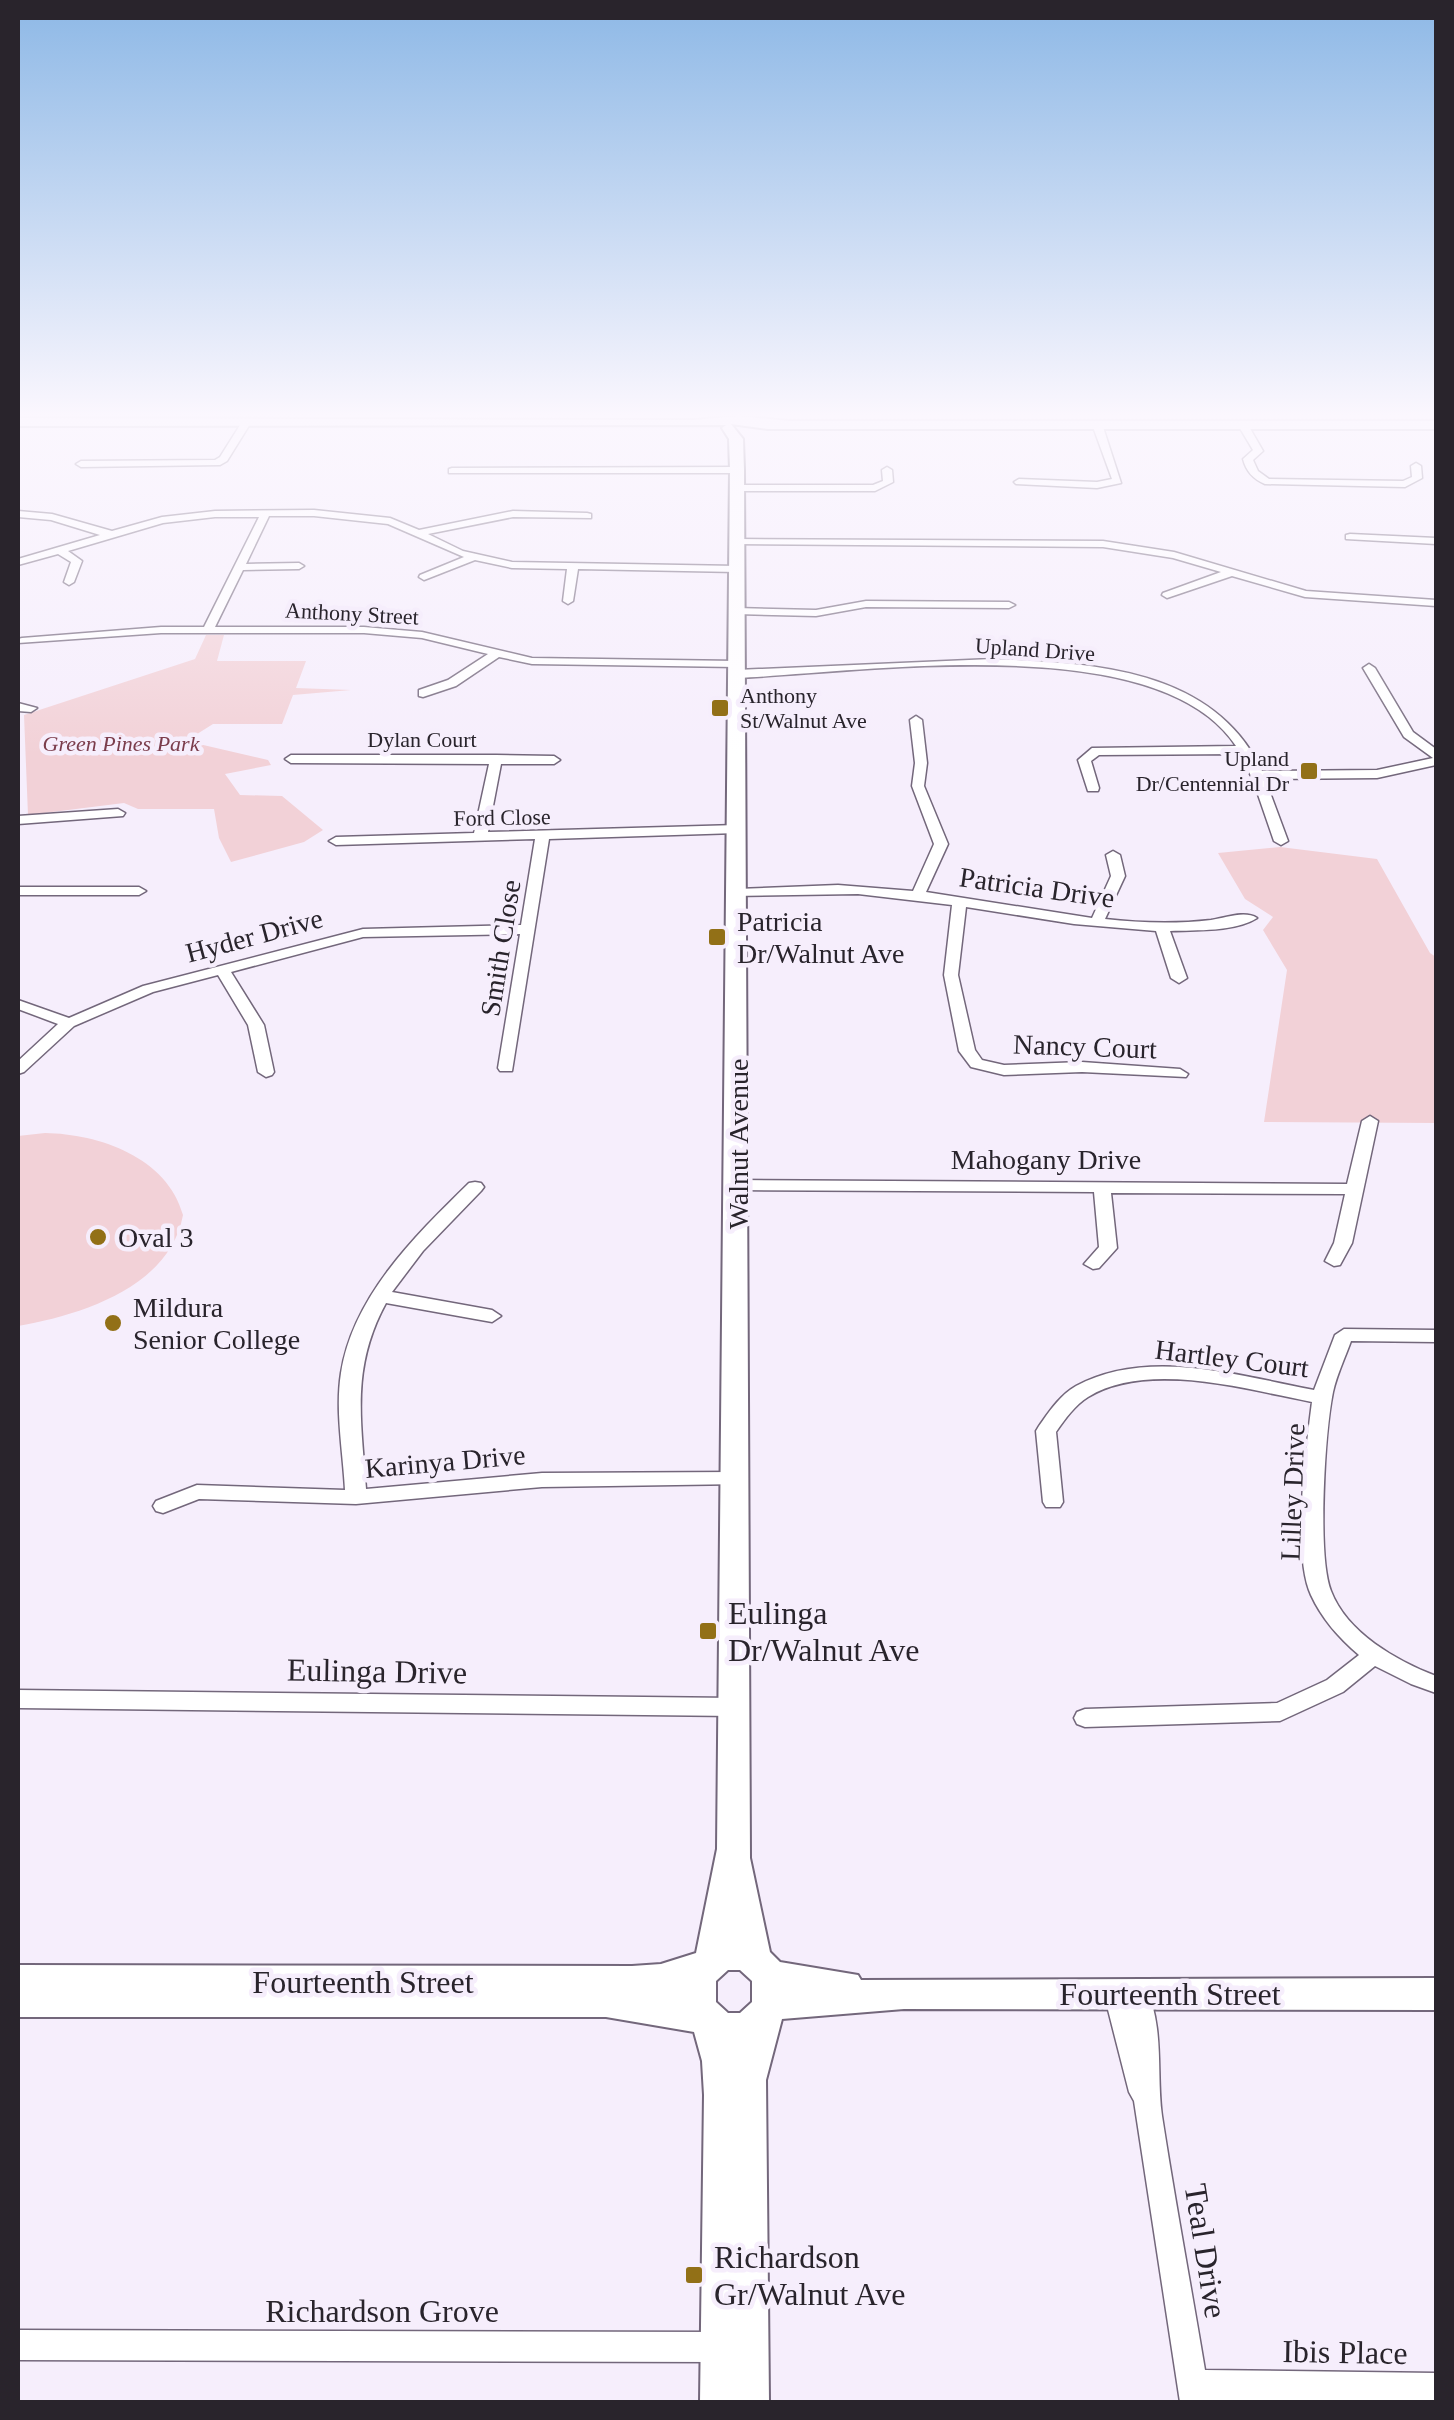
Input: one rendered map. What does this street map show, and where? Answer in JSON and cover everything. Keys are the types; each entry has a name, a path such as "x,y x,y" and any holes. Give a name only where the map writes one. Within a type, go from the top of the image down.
{"street":[{"path":"92,529 109,534"},
{"path":"18,562 130,529"},
{"path":"208,629 258,529"},
{"path":"408,529 472,557 512,565 737,568"},
{"path":"420,532 436,529"},
{"name":"Walnut Avenue","path":"709,1964 734,1849 736,529"},
{"path":"1350,537 1436,541"},
{"path":"736,542 1103,544 1174,556 1321,597 1436,603"},
{"path":"61,551 78,564 69,582"},
{"path":"424,578 472,557"},
{"path":"239,566 299,566"},
{"path":"568,601 573,567"},
{"path":"1167,595 1230,573"},
{"path":"736,613 798,613 866,604 1009,605"},
{"name":"Anthony Street","path":"22,641 208,629 386,630 436,638 494,655 548,661 678,662 737,669"},
{"path":"423,693 452,683 494,655"},
{"name":"Upland Drive","path":"737,669 788,678 870,664 996,664 1108,674 1161,688 1202,707 1224,723 1244,750 1282,842"},
{"path":"1369,668 1408,734 1436,758"},
{"path":"916,720 922,762 918,786 941,844 918,895"},
{"path":"1092,788 1084,760 1096,751 1244,750"},
{"path":"1256,775 1377,774 1436,758"},
{"name":"Dylan Court","path":"290,759 554,760"},
{"path":"480,838 496,760"},
{"path":"18,820 118,813"},
{"name":"Ford Close","path":"336,841 737,831"},
{"name":"Smith Close","path":"506,1068 542,837"},
{"path":"1098,922 1118,876 1113,855"},
{"name":"Patricia Drive","path":"737,889 918,895 1098,922 1161,925 1250,918"},
{"path":"18,891 139,891"},
{"name":"Nancy Court","path":"960,901 952,975 967,1051 978,1064 1004,1070 1082,1067 1180,1074"},
{"path":"1161,925 1178,978"},
{"name":"Hyder Drive","path":"18,1069 69,1024 126,996 222,969 363,933 529,928"},
{"path":"222,969 256,1025 266,1072"},
{"path":"18,1004 69,1024"},
{"path":"1334,1261 1343,1243 1370,1121"},
{"name":"Mahogany Drive","path":"738,1185 1354,1188"},
{"path":"1093,1264 1108,1248 1102,1186"},
{"path":"356,1497 351,1371 380,1296 475,1187"},
{"path":"380,1296 492,1316"},
{"name":"Lilley Drive","path":"1436,1336 1344,1335 1322,1398 1314,1558 1319,1590 1338,1619 1374,1655 1436,1686"},
{"name":"Hartley Court","path":"1053,1502 1046,1431 1080,1392 1109,1379 1142,1373 1173,1374 1322,1398"},
{"name":"Karinya Drive","path":"162,1506 197,1492 356,1497 542,1480 736,1479"},
{"path":"1085,1718 1280,1712 1335,1686 1374,1655"},
{"name":"Eulinga Drive","path":"18,1698 735,1707"},
{"name":"Walnut Avenue","path":"721,2402 734,2347 747,2080 765,1990 734,1849"},
{"path":"733,1957 765,1990 735,2027 708,2019 697,2007 694,1985 709,1964 733,1957"},
{"name":"Fourteenth Street","path":"18,1981 632,1982 661,1980 709,1964"},
{"name":"Fourteenth Street","path":"765,1990 1436,1994"},
{"name":"Teal Drive","path":"1127,1994 1126,2042 1148,2111 1194,2394"},
{"name":"Fourteenth Street","path":"18,2001 606,2001 708,2019"},
{"name":"Walnut Avenue","path":"708,2019 722,2078 734,2347 747,2402"},
{"name":"Richardson Grove","path":"18,2345 734,2347"},
{"name":"Ibis Place","path":"1194,2394 1436,2388"}],"green space":[{"name":"Green Pines Park","path":"206,635 224,635 217,661 306,661 296,688 351,690 293,695 282,724 213,724 186,741 268,760 271,765 225,774 240,795 282,796 323,830 304,842 231,862 219,838 214,809 138,809 124,803 28,815 24,715 195,659"},
{"path":"1280,847 1377,859 1430,953 1436,957 1436,1123 1264,1122 1287,970 1263,930 1273,917 1245,899 1218,853"},
{"name":"Oval 3","path":"45,1133 108,1144 147,1164 175,1195 183,1215 175,1240 142,1279 94,1305 18,1326 18,1136"}],"place":[{"name":"Anthony St/Walnut Ave","path":"720,708"},
{"name":"Upland Dr/Centennial Dr","path":"1309,771"},
{"name":"Patricia Dr/Walnut Ave","path":"717,937"},
{"name":"Oval 3","path":"98,1237"},
{"name":"Mildura Senior College","path":"113,1323"},
{"name":"Eulinga Dr/Walnut Ave","path":"708,1631"},
{"name":"Richardson Gr/Walnut Ave","path":"694,2275"}]}
